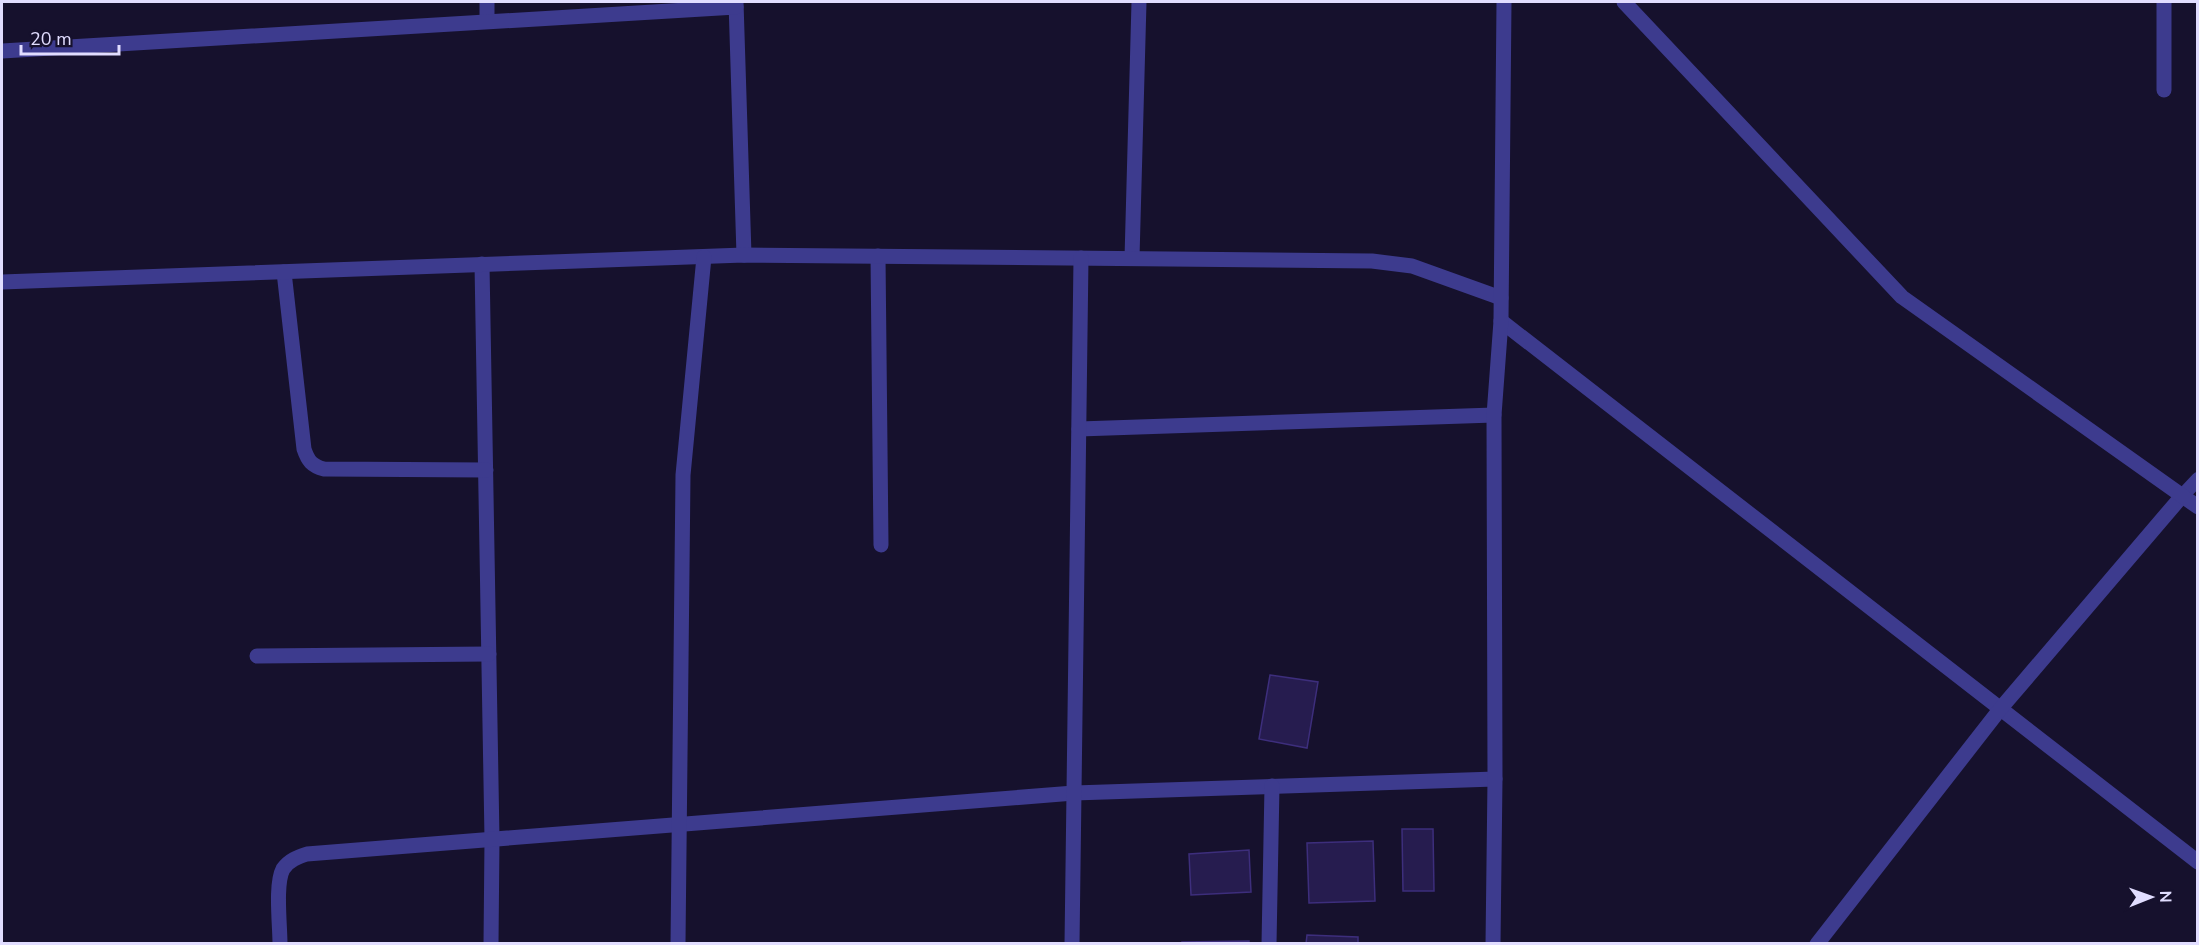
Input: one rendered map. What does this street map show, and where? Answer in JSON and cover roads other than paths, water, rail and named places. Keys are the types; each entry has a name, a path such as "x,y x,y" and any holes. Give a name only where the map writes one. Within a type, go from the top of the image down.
{"street":[{"path":"487,2 487,21"},
{"path":"1132,258 1139,2"},
{"path":"1493,944 1494,415 1501,321 1504,2"},
{"path":"1624,2 1902,297 2198,507"},
{"path":"2164,2 2164,90"},
{"path":"2,51 736,4 744,255"},
{"path":"2,282 744,255 1132,258 1393,262 1412,266 1501,298"},
{"path":"678,944 683,475 704,256"},
{"path":"878,256 881,546"},
{"path":"1072,944 1081,258"},
{"path":"482,264 492,839 491,944"},
{"path":"284,272 304,449 307,458 315,466 324,469 486,470"},
{"path":"1501,321 2198,862"},
{"path":"1079,429 1494,415"},
{"path":"1816,944 2001,708 2182,496"},
{"path":"257,656 489,654"},
{"path":"280,944 280,883 283,869 293,858 307,854 1074,794 1495,778"},
{"path":"1269,944 1272,786"}],"lane":[{"path":"2182,496 2198,479"}]}
